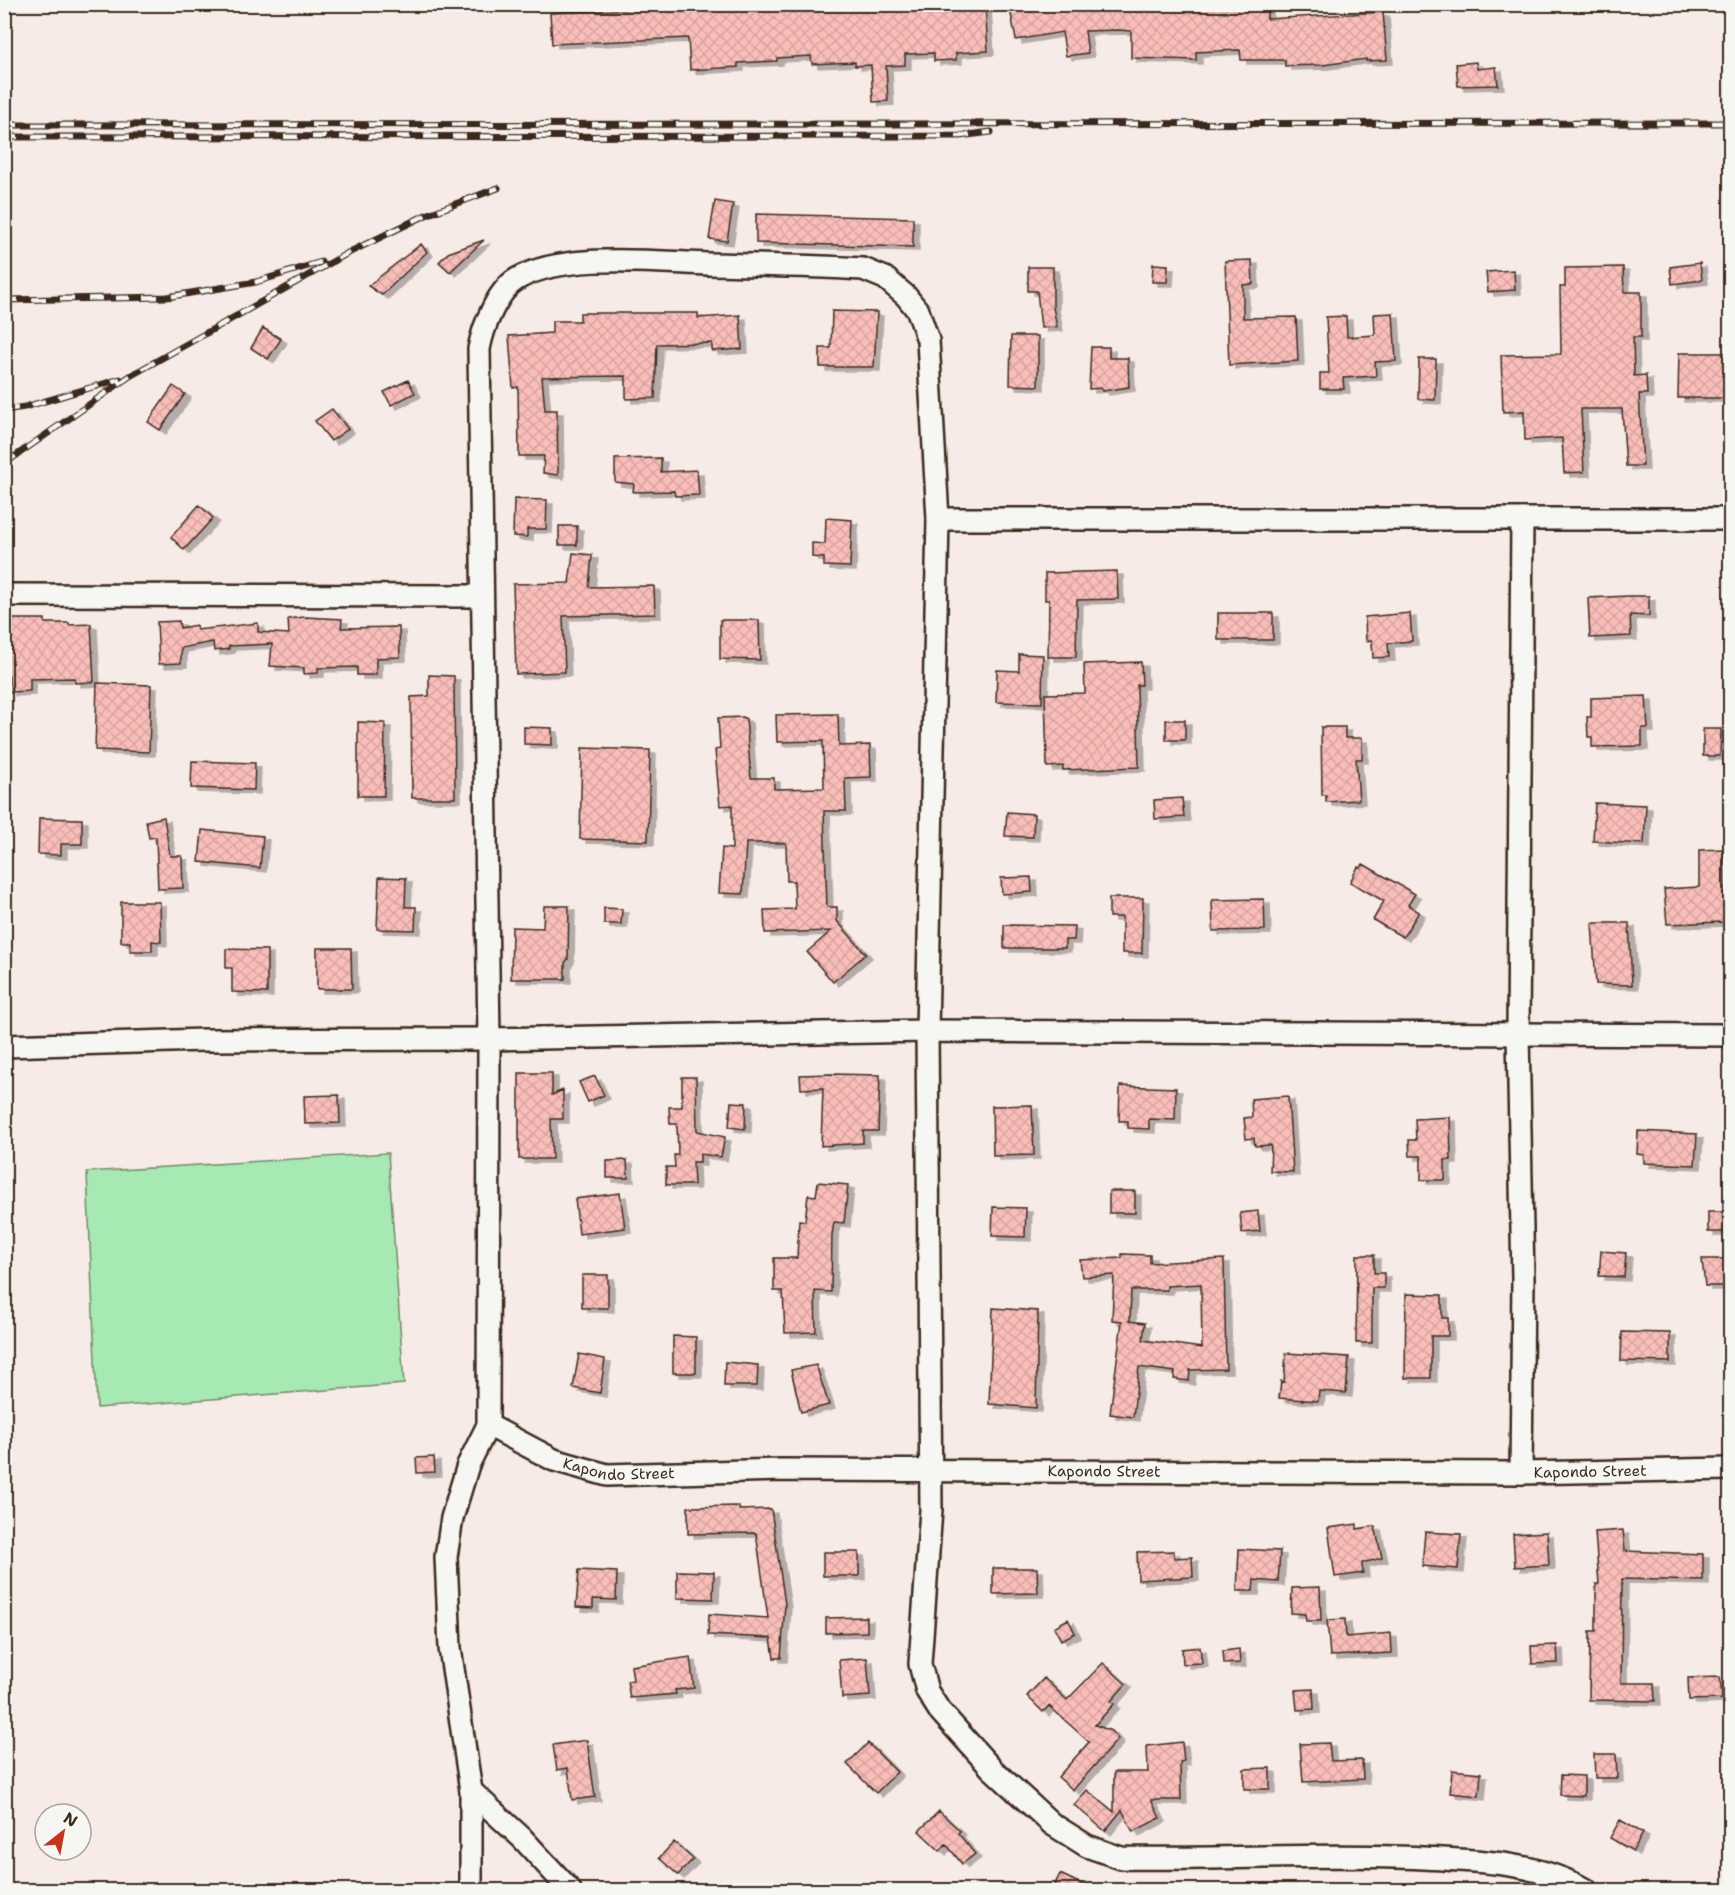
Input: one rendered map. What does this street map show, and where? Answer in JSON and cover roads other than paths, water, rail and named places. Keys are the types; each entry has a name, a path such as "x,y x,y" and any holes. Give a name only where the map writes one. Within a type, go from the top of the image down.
{"street":[{"path":"471,1890 471,1791 450,1648 446,1557 452,1518 468,1465 488,1425 489,1039 479,349 483,326 514,280 534,271 551,267 608,261 863,269 885,278 906,296 918,311 928,340 938,519 927,1031 927,1241 931,1472 920,1664 927,1691 961,1736 992,1769 1052,1824 1087,1846 1121,1858 1354,1855 1518,1865 1564,1878 1586,1890"},
{"path":"938,519 1731,519"},
{"path":"1521,1473 1523,1279 1518,1034 1522,519"},
{"path":"4,595 481,596"},
{"path":"4,1046 204,1040 489,1039 927,1031 1731,1035"},
{"name":"Kapondo Street","path":"488,1425 554,1461 606,1475 782,1470 1521,1473 1731,1469"},
{"path":"471,1791 522,1839 570,1890"}],"railway":[{"path":"4,125 1730,123"},
{"path":"4,137 960,136 991,132"},
{"path":"4,464 130,376 348,253 426,215 498,188"},
{"path":"4,300 167,297 256,282 321,262"},
{"path":"4,410 25,407 120,379"}]}
